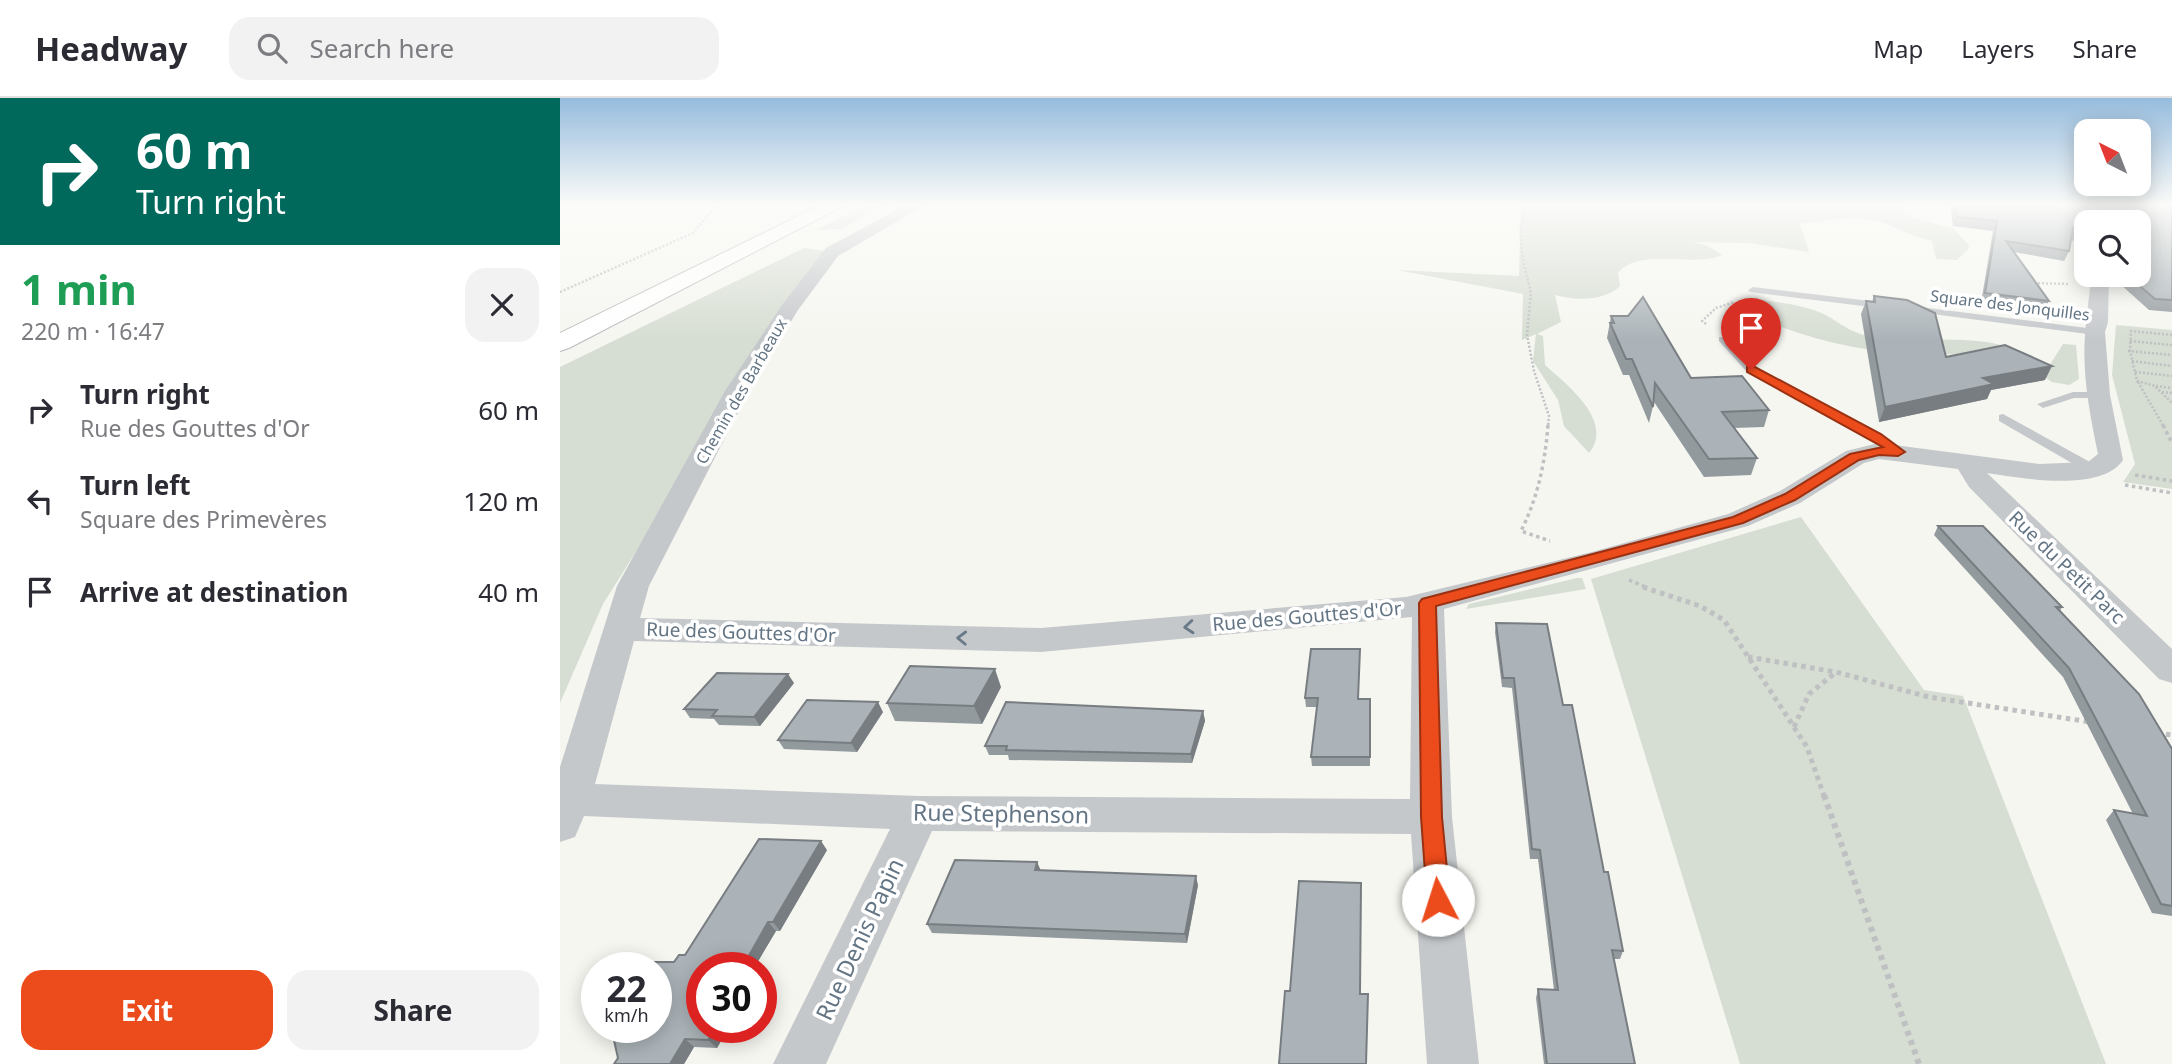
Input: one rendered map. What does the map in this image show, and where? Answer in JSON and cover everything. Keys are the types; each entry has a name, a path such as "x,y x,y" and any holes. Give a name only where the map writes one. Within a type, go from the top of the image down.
{"highway":[{"path":"560,325 718,249"},
{"path":"560,343 748,249"}],"street":[{"name":"Chemin des Barbeaux","path":"566,810 632,586 737,391 789,309 832,252 837,249"},
{"path":"2094,470 2109,460 2111,454 2098,395 2095,332 2098,322 2099,287"},
{"name":"Rue des Gouttes d'Or","path":"621,629 1041,640 1406,608 1600,559 1738,520 1790,497 1855,457 1879,451 2039,472 2094,470"},
{"name":"Rue du Petit Parc","path":"1966,461 1979,481 2172,670"},
{"path":"1427,603 1432,817 1453,1064"},
{"name":"Rue Stephenson","path":"566,810 597,801 919,813 1432,817"},
{"name":"Rue Denis Papin","path":"799,1064 919,813"}],"lane":[{"name":"Square des Jonquilles","path":"1754,290 2095,332"},
{"path":"1723,339 1751,370 1877,437 1898,452"},
{"path":"2043,404 2073,395 2098,395"},
{"path":"2003,418 2094,470"}],"path":[{"path":"560,292 657,249"},
{"path":"1521,249 1531,293 1527,335 1534,371 1549,416 1545,462 1533,507 1521,531 1552,542"},
{"path":"2024,282 2067,286 2074,283"},
{"path":"1723,339 1702,321 1721,305 1748,299 1754,290"},
{"path":"2172,335 2131,331 2130,341 2137,381 2172,443"},
{"path":"2130,341 2172,345"},
{"path":"2130,351 2172,355"},
{"path":"2132,361 2172,366"},
{"path":"2135,372 2172,376"},
{"path":"2137,381 2172,390"},
{"path":"2155,386 2172,403"},
{"path":"2161,391 2172,390"},
{"path":"2094,470 2124,485 2172,493"},
{"path":"1600,559 1611,571 1643,588 1681,596 1706,606 1724,620 1807,747 1919,1064"},
{"path":"1747,657 1836,672 1929,697 2105,724"},
{"path":"1794,727 1809,694 1836,672"},
{"path":"2145,731 2172,735"}],"shaded area":[{"path":"802,249 832,252 789,309 603,604 560,703 560,367"},
{"path":"1520,249 1713,249 1722,255 1697,260 1639,261 1627,265 1618,273 1620,286 1606,295 1581,299 1555,295 1561,322 1537,334 1543,336 1545,365 1575,393 1592,416 1596,428 1595,441 1589,453 1564,426 1558,400 1533,361 1536,334 1522,340 1523,294 1397,270 1519,276"},
{"path":"1934,249 1968,249 1957,260 1936,259"},
{"path":"1762,300 1815,311 1867,336 1980,341 2009,348 1938,355 1868,350 1799,333 1733,306"},
{"path":"2116,325 2172,330 2172,489 2123,482 2135,464 2112,375"},
{"path":"2063,344 2076,345 2079,379 2069,385 2052,382 2043,376"},
{"path":"1801,517 1924,690 1963,696 2106,1064 1740,1064 1591,579"},
{"path":"1582,578 1586,589 1466,609 1469,604"}],"building":[{"path":"1992,249 2012,249 2049,301 1985,293"},
{"path":"2151,249 2172,249 2172,300 2155,299 2141,287 2151,287"},
{"path":"1874,296 1907,300 1935,313 1946,357 2005,345 2052,366 1983,378 1994,384 1885,407 1866,301 1875,302"},
{"path":"1643,297 1691,378 1742,376 1769,410 1722,412 1757,458 1709,459 1655,383 1653,407 1632,359 1626,359 1610,323 1614,323 1611,316 1628,316"},
{"path":"1938,526 1983,526 2062,607 2056,607 2139,694 2172,749 2172,906 2161,904 2114,810 2147,816 2069,668"},
{"path":"1496,623 1547,624 1563,705 1572,705 1604,872 1608,872 1623,951 1612,950 1635,1064 1547,1064 1538,989 1558,990 1540,850 1532,849 1514,678 1503,678"},
{"path":"1311,649 1360,649 1358,699 1370,699 1370,757 1311,757 1318,698 1305,698"},
{"path":"910,666 995,669 974,706 887,703"},
{"path":"717,673 788,674 754,717 712,716 717,710 684,709"},
{"path":"807,700 878,702 851,743 778,740"},
{"path":"1006,702 1203,711 1191,754 1006,750 1007,746 985,746"},
{"path":"759,839 821,841 773,922 768,922 751,952 687,952"},
{"path":"955,860 1037,862 1035,870 1196,876 1185,934 927,924"},
{"path":"1299,881 1361,883 1360,994 1368,994 1366,1064 1279,1064 1285,991 1290,991"},
{"path":"679,955 685,955 686,1039 670,1064 614,1064 618,1058 615,1043 672,1043 672,962"}],"route":[{"path":"1438,900 1432,817 1427,603 1738,520 1790,497 1855,457 1879,451 1898,452 1877,437 1751,370"}]}
